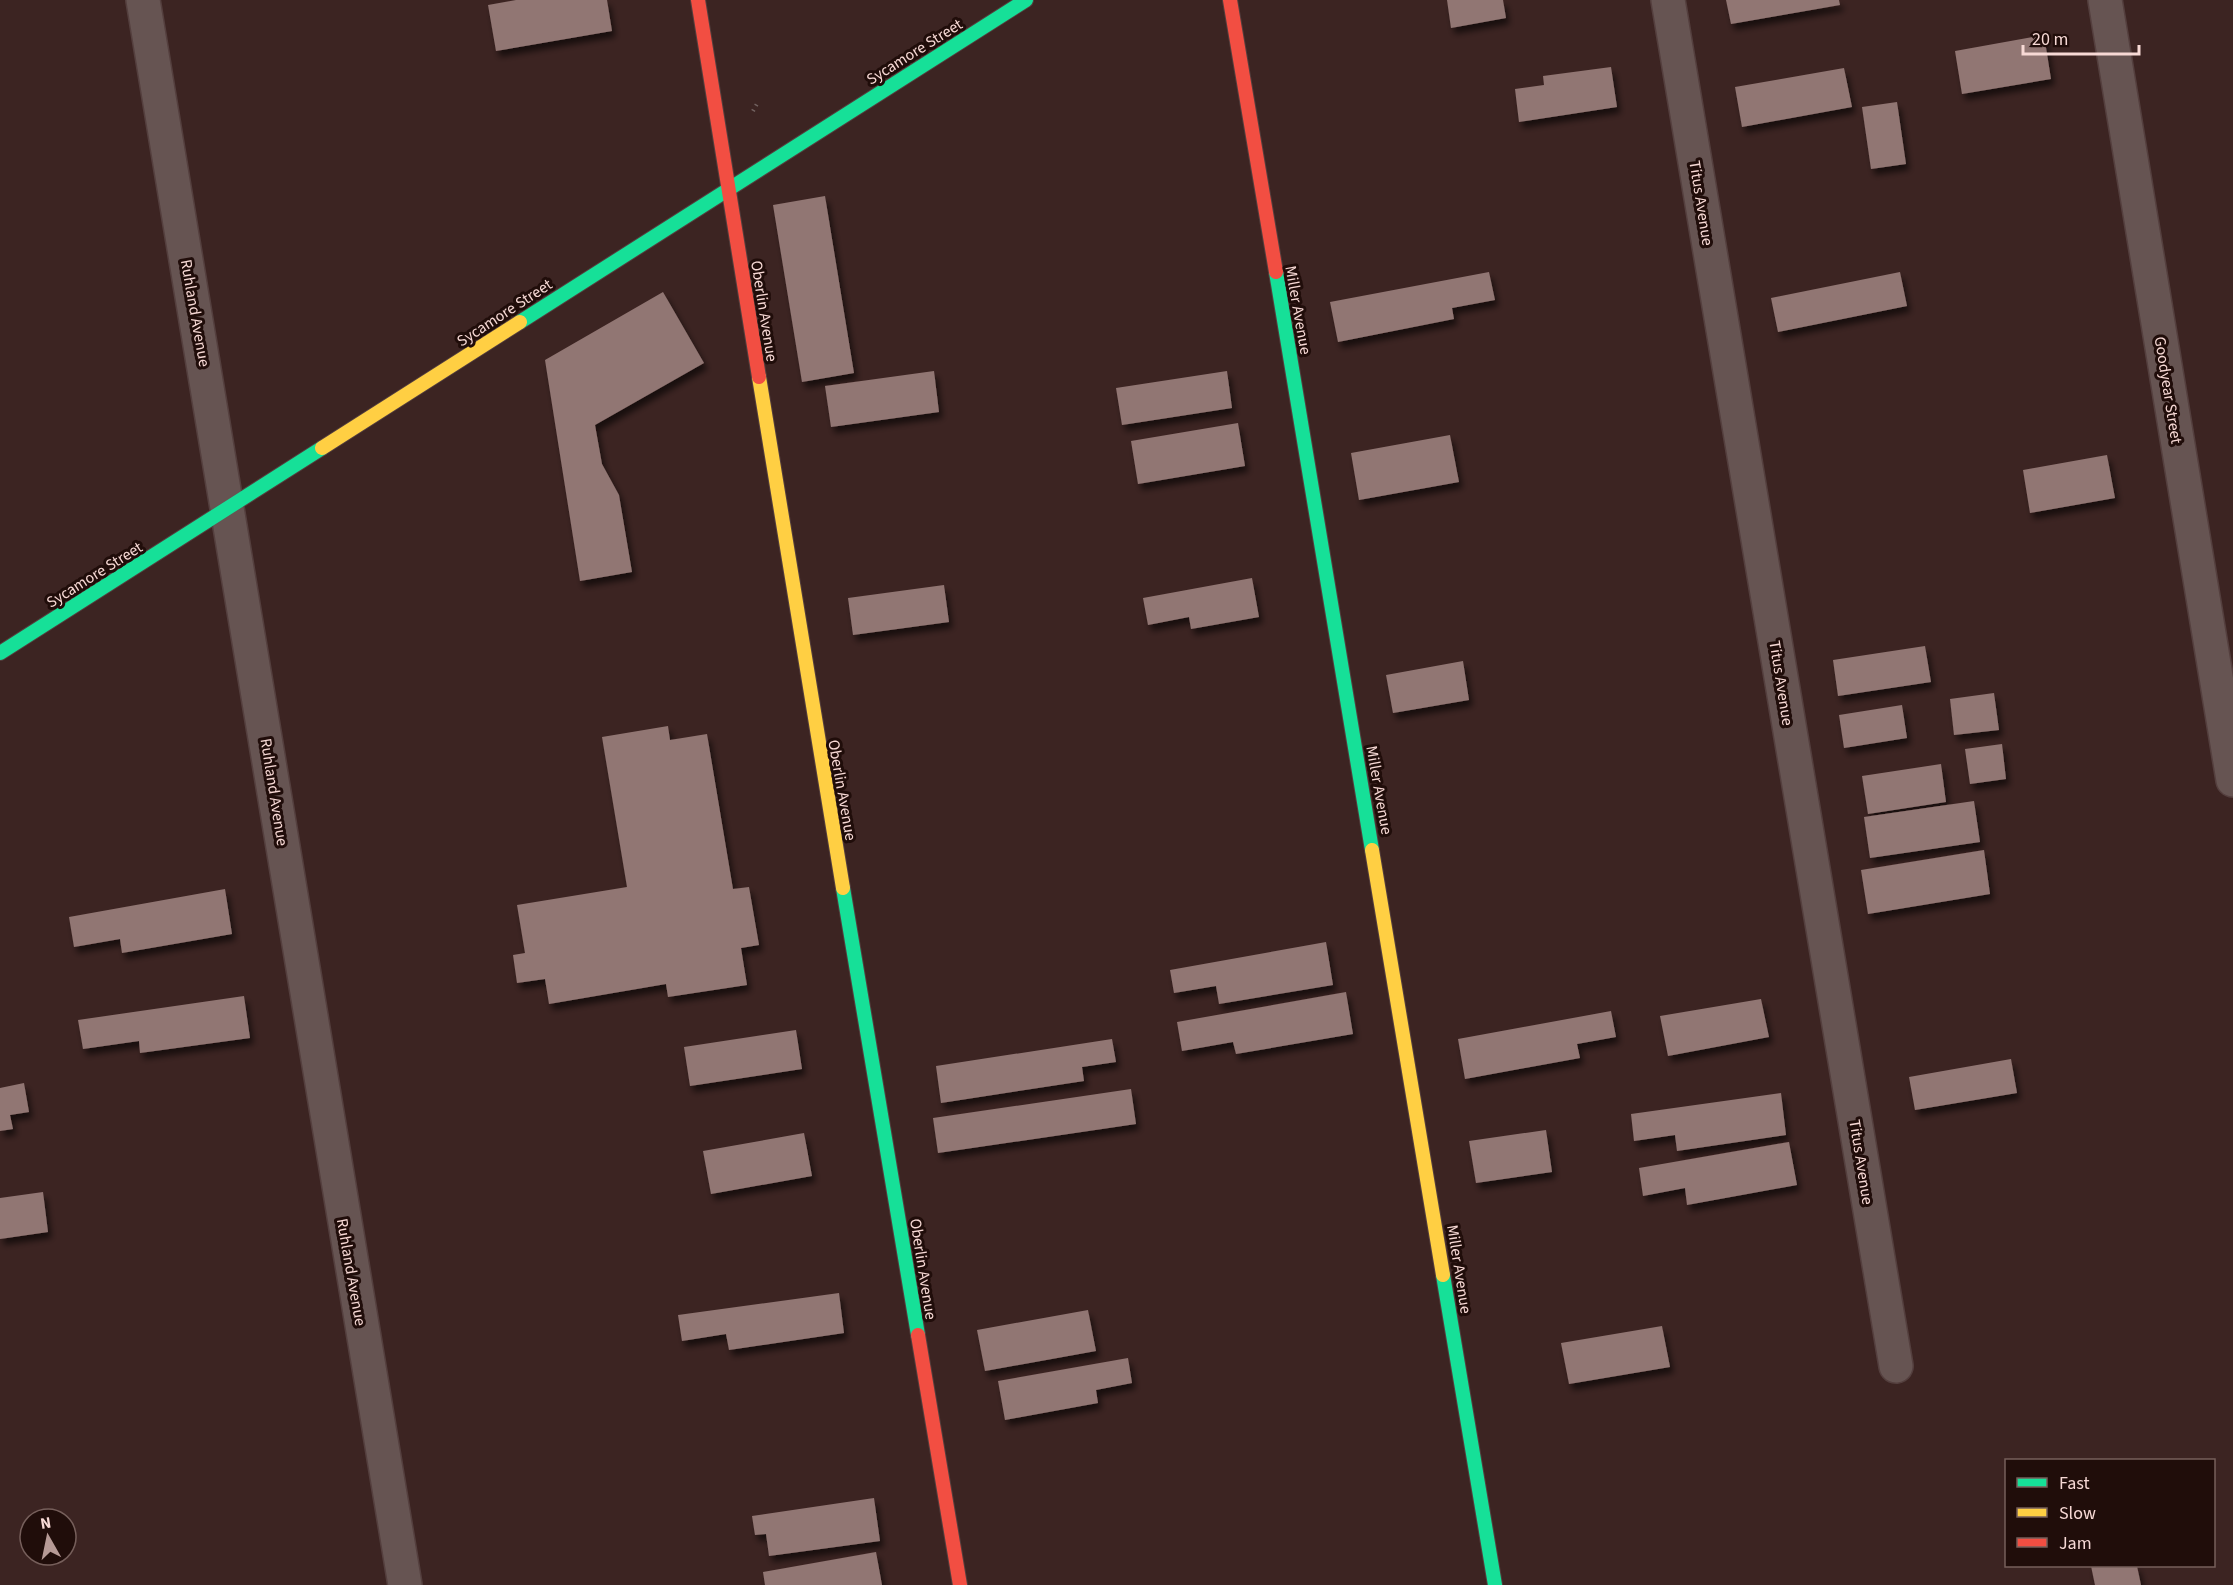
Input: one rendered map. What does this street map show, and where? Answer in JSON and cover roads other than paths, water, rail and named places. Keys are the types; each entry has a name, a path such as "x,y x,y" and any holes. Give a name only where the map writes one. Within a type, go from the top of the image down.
{"street":[{"name":"Ruhland Avenue","path":"143,0 230,507 333,1162 405,1585"},
{"name":"Oberlin Avenue","path":"698,0 786,547 960,1585"},
{"name":"Sycamore Street","path":"0,653 1026,0"},
{"name":"Miller Avenue","path":"1230,0 1495,1585"},
{"name":"Titus Avenue","path":"1668,0 1896,1366"},
{"name":"Goodyear Street","path":"2105,0 2221,631 2233,780"}]}
